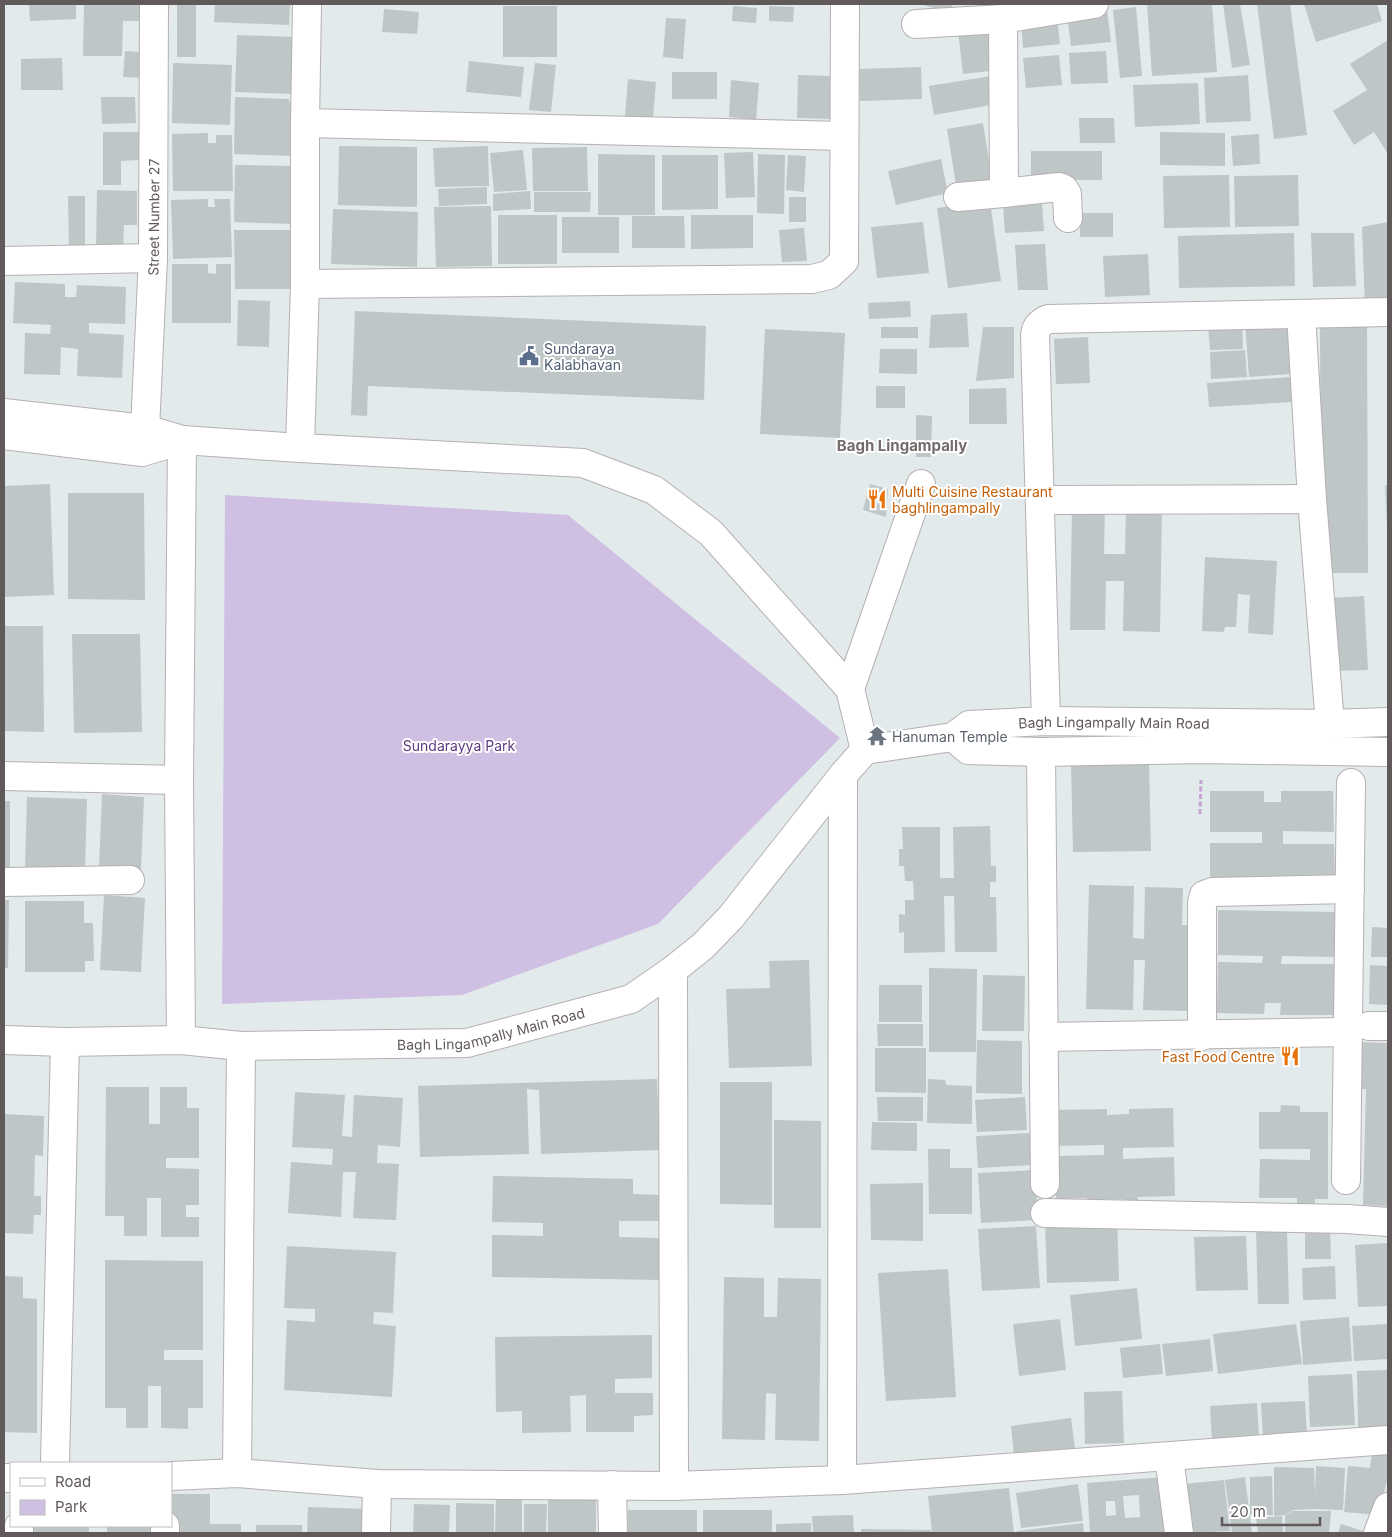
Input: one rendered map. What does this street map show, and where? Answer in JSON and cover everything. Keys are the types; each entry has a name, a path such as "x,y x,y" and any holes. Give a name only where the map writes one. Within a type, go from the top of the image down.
{"street":[{"name":"Street Number 27","path":"145,429 152,258 154,4"},
{"path":"300,448 305,284 304,123 307,4"},
{"path":"305,284 812,279 829,275 844,261 845,4"},
{"path":"916,24 960,13 1003,19 1094,4"},
{"path":"1003,19 1004,193"},
{"path":"304,123 844,136"},
{"path":"958,197 1059,187 1064,189 1067,194 1068,218"},
{"path":"4,261 152,258"},
{"path":"1046,721 1035,335 1036,329 1041,322 1048,319 1388,312"},
{"path":"1301,314 1312,499 1330,724"},
{"path":"4,413 145,429 182,440 583,463 654,490 711,533 850,689 864,750 953,737"},
{"path":"4,435 142,452 182,440"},
{"path":"181,1040 179,780 182,440"},
{"path":"850,689 921,484"},
{"path":"1041,500 1312,499"},
{"name":"Bagh Lingampally Main Road","path":"1388,722 1330,724 1046,721 969,725 953,737 968,750 1041,752 1202,750 1388,752"},
{"name":"Bagh Lingampally Main Road","path":"4,1040 65,1042 181,1040 241,1046 467,1042 631,998 673,970 703,946 731,917 842,775 864,750"},
{"path":"1041,752 1045,1184"},
{"path":"842,775 842,1480"},
{"path":"4,776 179,780"},
{"path":"1346,1180 1368,1028 1350,890 1351,783"},
{"path":"4,882 130,880"},
{"path":"1202,1036 1202,904 1204,895 1212,892 1350,890"},
{"path":"673,970 674,1486"},
{"path":"1043,1038 1202,1036 1368,1028"},
{"path":"55,1462 65,1042"},
{"path":"237,1474 241,1046"},
{"path":"1044,1213 1347,1219 1388,1222"},
{"path":"172,1476 237,1474 377,1484 674,1486 842,1480 1388,1440"},
{"path":"1169,1457 1179,1533"},
{"path":"376,1533 377,1484"},
{"path":"612,1485 613,1533"},
{"path":"1378,1533 1388,1507"}],"green space":[{"name":"Sundarayya Park","path":"225,495 568,515 840,738 658,924 462,995 222,1004"}],"building":[{"path":"29,4 76,4 76,19 30,21"},
{"path":"84,4 140,4 139,21 123,21 122,56 83,56"},
{"path":"177,4 196,4 196,57 177,57"},
{"path":"215,4 290,4 289,25 214,22"},
{"path":"920,4 953,4 950,13"},
{"path":"1147,4 1212,4 1217,72 1152,76"},
{"path":"1223,4 1240,4 1250,65 1232,68"},
{"path":"1257,4 1290,4 1307,135 1274,139"},
{"path":"1304,4 1377,4 1382,21 1316,42"},
{"path":"503,6 557,6 557,57 503,57"},
{"path":"733,6 757,8 756,23 732,21"},
{"path":"769,6 794,7 793,22 769,21"},
{"path":"1136,7 1142,76 1120,78 1113,10"},
{"path":"384,9 419,12 417,34 382,32"},
{"path":"1107,10 1111,42 1071,46 1067,14"},
{"path":"666,18 686,19 683,59 663,57"},
{"path":"1057,18 1060,44 1023,48 1021,22"},
{"path":"995,28 999,70 963,74 958,31"},
{"path":"237,35 293,37 292,94 235,92"},
{"path":"1388,40 1388,154 1374,132 1354,145 1333,111 1367,90 1350,64"},
{"path":"125,51 151,53 149,78 123,77"},
{"path":"1106,51 1108,83 1071,84 1069,53"},
{"path":"1059,55 1062,85 1026,88 1023,58"},
{"path":"62,58 63,90 21,90 21,59"},
{"path":"469,61 524,67 521,97 466,92"},
{"path":"173,63 232,65 230,125 172,123"},
{"path":"535,63 556,65 551,112 529,110"},
{"path":"921,67 922,99 860,101 859,69"},
{"path":"672,72 717,72 717,99 672,99"},
{"path":"798,75 834,76 833,119 797,118"},
{"path":"1248,75 1251,121 1206,123 1204,78"},
{"path":"991,76 997,104 934,115 929,86"},
{"path":"628,79 656,82 653,118 625,116"},
{"path":"731,80 759,83 756,120 729,117"},
{"path":"1198,83 1200,124 1135,127 1133,85"},
{"path":"101,97 135,97 136,123 102,124"},
{"path":"235,97 289,99 289,102 292,102 292,156 234,154"},
{"path":"1079,118 1114,118 1115,143 1080,143"},
{"path":"983,123 993,186 957,191 947,129"},
{"path":"103,132 139,132 139,160 121,161 121,185 103,185"},
{"path":"1160,132 1225,133 1225,166 1160,165"},
{"path":"208,133 208,143 216,143 216,135 232,135 233,191 173,191 172,134"},
{"path":"1259,134 1260,164 1233,166 1231,136"},
{"path":"339,146 417,147 417,207 338,205"},
{"path":"488,146 489,186 435,187 433,148"},
{"path":"587,147 588,191 533,191 532,148"},
{"path":"523,150 527,190 494,192 490,153"},
{"path":"1031,151 1102,151 1102,180 1031,180"},
{"path":"753,152 755,197 726,198 724,153"},
{"path":"598,154 655,155 655,215 598,215"},
{"path":"758,154 785,155 784,214 757,213"},
{"path":"662,155 718,155 718,209 662,210"},
{"path":"788,155 806,156 804,192 786,190"},
{"path":"941,159 948,193 896,205 888,171"},
{"path":"235,165 293,166 293,224 234,222"},
{"path":"1229,175 1230,227 1164,228 1163,176"},
{"path":"1298,175 1299,226 1235,227 1234,176"},
{"path":"487,187 487,204 439,206 438,189"},
{"path":"97,190 137,191 137,225 124,225 123,249 96,248"},
{"path":"530,191 531,209 493,211 493,194"},
{"path":"534,192 591,192 590,212 534,212"},
{"path":"68,196 85,196 85,251 69,251"},
{"path":"789,197 806,197 806,222 789,222"},
{"path":"208,199 208,207 215,207 214,199 230,199 232,257 173,259 171,200"},
{"path":"990,201 1001,281 948,288 937,208"},
{"path":"1042,203 1044,231 1005,233 1003,204"},
{"path":"491,206 492,266 436,267 434,207"},
{"path":"333,209 418,212 417,267 331,264"},
{"path":"1080,213 1113,213 1113,237 1080,237"},
{"path":"498,215 557,215 557,264 498,264"},
{"path":"691,215 753,215 753,248 691,249"},
{"path":"632,216 684,216 685,248 632,248"},
{"path":"562,217 619,217 619,253 562,253"},
{"path":"923,222 929,273 877,278 871,227"},
{"path":"1388,222 1388,305 1365,308 1362,227"},
{"path":"804,228 807,261 782,262 779,230"},
{"path":"234,230 290,230 291,289 235,289"},
{"path":"1294,233 1295,286 1179,288 1178,236"},
{"path":"1311,233 1354,233 1356,286 1313,287"},
{"path":"1045,244 1048,290 1018,290 1015,245"},
{"path":"1148,254 1150,295 1105,297 1103,256"},
{"path":"172,264 208,264 208,273 216,274 216,264 231,264 231,323 172,323"},
{"path":"15,282 65,284 65,297 76,297 77,285 126,287 125,324 89,323 89,333 124,335 122,378 77,376 78,349 61,347 60,375 24,374 25,333 50,334 51,325 13,323"},
{"path":"238,300 270,301 269,347 237,346"},
{"path":"910,301 911,317 869,319 868,303"},
{"name":"Sundaraya Kalabhavan","path":"355,311 706,326 704,400 368,386 367,416 351,415"},
{"path":"967,313 969,347 929,348 931,315"},
{"path":"1287,320 1290,374 1249,377 1245,322"},
{"path":"1242,322 1243,349 1210,350 1208,324"},
{"path":"1320,326 1367,326 1368,573 1321,573"},
{"path":"881,327 918,327 918,338 881,338"},
{"path":"983,327 1014,327 1014,378 976,381"},
{"path":"765,329 845,333 840,438 760,434"},
{"path":"1088,337 1090,383 1056,384 1054,339"},
{"path":"880,349 917,349 917,374 879,373"},
{"path":"1245,350 1247,377 1211,379 1210,352"},
{"path":"1291,377 1293,402 1209,407 1207,383"},
{"path":"876,386 905,386 905,408 876,408"},
{"path":"1006,388 1007,424 969,424 969,389"},
{"path":"916,415 932,416 931,457 916,457"},
{"path":"50,484 54,595 4,597 4,486"},
{"name":"Multi Cuisine Restaurant baghlingampally","path":"870,484 888,489 886,517 863,510"},
{"path":"1385,485 1388,485 1388,526 1387,526"},
{"path":"68,493 144,493 145,600 68,599"},
{"path":"1072,506 1105,507 1104,554 1125,554 1126,507 1162,508 1160,632 1123,631 1124,581 1106,581 1105,630 1070,630"},
{"path":"1205,557 1277,561 1273,635 1248,633 1250,595 1238,594 1236,627 1225,627 1224,632 1202,631"},
{"path":"1364,596 1368,670 1333,671 1329,598"},
{"path":"4,626 43,626 44,732 4,731"},
{"path":"72,634 140,634 142,732 74,733"},
{"name":"Hanuman Temple","path":"882,729 878,740 871,732"},
{"path":"1149,763 1151,851 1073,852 1071,764"},
{"path":"1210,791 1264,791 1264,802 1281,802 1281,791 1333,791 1334,832 1283,831 1283,844 1334,844 1335,879 1210,881 1210,843 1262,843 1262,832 1210,832"},
{"path":"102,794 144,797 141,870 99,868"},
{"path":"27,797 87,799 85,870 25,868"},
{"path":"4,801 10,801 10,868 4,868"},
{"path":"990,826 991,866 996,866 996,882 990,882 990,897 996,897 997,952 955,952 954,896 944,896 945,952 904,953 904,932 899,933 899,914 905,915 905,900 914,900 913,881 905,881 904,866 899,866 899,849 903,849 902,827 940,827 940,878 954,878 953,827"},
{"path":"1089,885 1134,886 1133,938 1144,939 1145,887 1183,888 1182,925 1191,925 1189,1011 1143,1010 1145,960 1134,960 1133,1010 1086,1009"},
{"path":"104,895 145,898 141,972 100,970"},
{"path":"4,900 9,900 8,968 4,968"},
{"path":"25,901 84,901 84,923 93,923 94,961 85,961 85,972 25,972"},
{"path":"1218,910 1336,912 1336,957 1282,956 1281,964 1336,964 1336,1015 1280,1015 1281,1003 1265,1003 1264,1014 1217,1013 1218,962 1262,963 1263,956 1218,955"},
{"path":"1372,927 1388,928 1388,957 1371,957"},
{"path":"809,960 812,1066 729,1068 726,989 770,988 769,961"},
{"path":"1370,965 1388,966 1388,1005 1369,1004"},
{"path":"929,968 977,969 976,1052 929,1052"},
{"path":"983,975 1025,976 1024,1031 982,1031"},
{"path":"879,985 922,985 922,1022 879,1022"},
{"path":"877,1024 923,1024 923,1046 878,1046"},
{"path":"977,1040 1022,1041 1022,1094 976,1093"},
{"path":"1360,1042 1388,1043 1388,1206 1363,1205 1366,1089 1358,1089"},
{"path":"875,1048 926,1048 926,1093 875,1092"},
{"path":"657,1079 660,1150 541,1154 539,1090 527,1089 529,1154 420,1157 418,1086"},
{"path":"928,1079 945,1080 946,1085 972,1086 972,1124 927,1123"},
{"path":"720,1082 772,1082 772,1205 720,1204"},
{"path":"106,1087 149,1087 149,1124 160,1124 160,1087 187,1087 187,1108 199,1108 199,1158 166,1158 166,1168 199,1169 199,1205 186,1205 186,1217 199,1217 199,1237 161,1237 161,1198 147,1198 147,1236 124,1236 124,1216 105,1216"},
{"path":"295,1092 345,1095 342,1136 352,1137 354,1095 403,1098 400,1147 378,1145 377,1163 399,1164 396,1220 353,1218 356,1172 343,1172 341,1217 288,1213 291,1162 332,1165 333,1149 292,1147"},
{"path":"877,1097 923,1097 923,1121 878,1121"},
{"path":"1025,1097 1027,1130 977,1132 975,1100"},
{"path":"1281,1105 1300,1106 1300,1112 1328,1112 1328,1199 1315,1199 1315,1205 1297,1205 1297,1198 1259,1198 1260,1159 1310,1160 1310,1149 1259,1149 1259,1112 1280,1112"},
{"path":"1173,1108 1174,1147 1123,1148 1123,1159 1174,1157 1175,1196 1138,1197 1138,1204 1123,1204 1122,1199 1103,1199 1103,1205 1087,1205 1087,1198 1056,1199 1055,1156 1104,1155 1104,1145 1055,1146 1054,1110 1107,1109 1107,1115 1129,1114 1129,1109"},
{"path":"4,1114 44,1116 43,1156 35,1155 34,1196 41,1196 41,1215 34,1215 33,1234 4,1233"},
{"path":"774,1120 821,1121 821,1228 774,1228"},
{"path":"872,1122 917,1123 917,1151 871,1150"},
{"path":"1031,1133 1033,1165 978,1168 976,1136"},
{"path":"928,1149 950,1149 950,1168 972,1168 972,1214 929,1214"},
{"path":"1035,1170 1038,1220 981,1223 978,1173"},
{"path":"493,1176 633,1179 633,1194 661,1195 661,1221 619,1221 619,1237 660,1238 660,1280 492,1277 492,1235 543,1236 543,1223 492,1222"},
{"path":"923,1183 923,1241 871,1240 870,1184"},
{"path":"1117,1217 1119,1281 1047,1283 1045,1220"},
{"path":"1036,1226 1040,1288 982,1291 978,1229"},
{"path":"1305,1227 1330,1227 1331,1259 1305,1259"},
{"path":"1256,1231 1287,1231 1289,1304 1258,1304"},
{"path":"1246,1236 1248,1290 1196,1291 1194,1237"},
{"path":"1388,1243 1388,1306 1358,1307 1355,1245"},
{"path":"287,1246 396,1252 393,1313 374,1312 373,1324 396,1326 392,1397 284,1390 287,1320 315,1322 315,1309 284,1308"},
{"path":"105,1260 203,1261 203,1350 164,1350 164,1360 203,1360 203,1408 188,1408 188,1429 161,1428 161,1386 148,1386 148,1428 126,1428 126,1408 105,1408"},
{"path":"1335,1266 1336,1299 1303,1300 1302,1268"},
{"path":"948,1269 956,1397 886,1401 878,1273"},
{"path":"4,1276 23,1277 23,1298 37,1299 37,1433 4,1432"},
{"path":"724,1277 764,1278 764,1317 777,1317 778,1278 821,1279 819,1441 775,1440 776,1394 766,1393 765,1440 722,1439"},
{"path":"1137,1288 1142,1339 1075,1346 1070,1295"},
{"path":"1349,1317 1352,1361 1303,1365 1300,1321"},
{"path":"1060,1319 1066,1370 1019,1376 1013,1324"},
{"path":"1296,1324 1302,1364 1218,1374 1213,1334"},
{"path":"1388,1324 1388,1359 1354,1361 1352,1326"},
{"path":"652,1335 652,1378 615,1379 615,1393 653,1393 653,1415 634,1416 634,1432 586,1432 586,1395 570,1396 571,1432 522,1433 522,1411 496,1412 495,1337"},
{"path":"1210,1339 1213,1371 1166,1376 1162,1344"},
{"path":"1160,1344 1163,1374 1123,1378 1120,1348"},
{"path":"1388,1370 1388,1429 1358,1430 1357,1371"},
{"path":"1352,1374 1355,1425 1310,1427 1308,1376"},
{"path":"1122,1391 1124,1443 1085,1444 1084,1392"},
{"path":"1305,1401 1307,1436 1263,1437 1261,1403"},
{"path":"1257,1403 1259,1439 1212,1441 1210,1406"},
{"path":"1071,1418 1075,1449 1014,1456 1011,1426"},
{"path":"1372,1452 1388,1455 1388,1477 1378,1515 1344,1512 1348,1466 1370,1468"},
{"path":"1316,1466 1345,1468 1343,1510 1293,1510 1286,1515 1274,1516 1274,1467 1314,1468 1315,1494"},
{"path":"1272,1476 1273,1515 1250,1515 1250,1477"},
{"path":"1164,1477 1168,1532 1090,1533 1087,1483","holes":["1139,1495 1140,1517 1125,1518 1123,1496","1106,1501 1115,1501 1116,1515 1106,1516"]},
{"path":"1245,1477 1252,1533 1232,1533 1225,1480"},
{"path":"1224,1480 1230,1531 1190,1533 1184,1484"},
{"path":"1078,1484 1083,1521 1021,1528 1016,1493"},
{"path":"1009,1488 1014,1533 932,1533 928,1496"},
{"path":"172,1494 210,1494 210,1524 241,1524 241,1533 168,1533 172,1527"},
{"path":"496,1496 522,1497 522,1533 495,1533"},
{"path":"548,1499 596,1500 596,1533 548,1533"},
{"path":"456,1503 494,1504 494,1533 456,1533"},
{"path":"414,1504 450,1505 449,1533 413,1533"},
{"path":"524,1504 547,1504 546,1533 524,1533"},
{"path":"308,1507 368,1509 367,1533 307,1533"},
{"path":"628,1510 697,1510 697,1533 628,1533"},
{"path":"703,1510 772,1510 772,1533 703,1533"},
{"path":"1293,1511 1331,1511 1329,1533 1285,1533 1285,1516"},
{"path":"853,1515 854,1533 813,1533 812,1516"},
{"path":"1282,1516 1283,1533 1258,1533 1256,1518"},
{"path":"811,1523 811,1533 776,1533 776,1524"},
{"path":"1083,1523 1084,1533 1017,1533 1017,1531"},
{"path":"1341,1524 1369,1533 1338,1533"},
{"path":"256,1525 302,1525 302,1533 256,1533"},
{"path":"22,1527 89,1527 89,1533 22,1533"},
{"path":"107,1527 158,1527 158,1533 107,1533"},
{"path":"861,1529 931,1530 931,1533 861,1533"}],"place":[{"name":"Sundaraya Kalabhavan","path":"529,356"},
{"name":"Multi Cuisine Restaurant baghlingampally","path":"877,499"},
{"name":"Hanuman Temple","path":"877,736"},
{"name":"Fast Food Centre","path":"1290,1056"}],"district":[{"name":"Bagh Lingampally","path":"902,445"}]}
